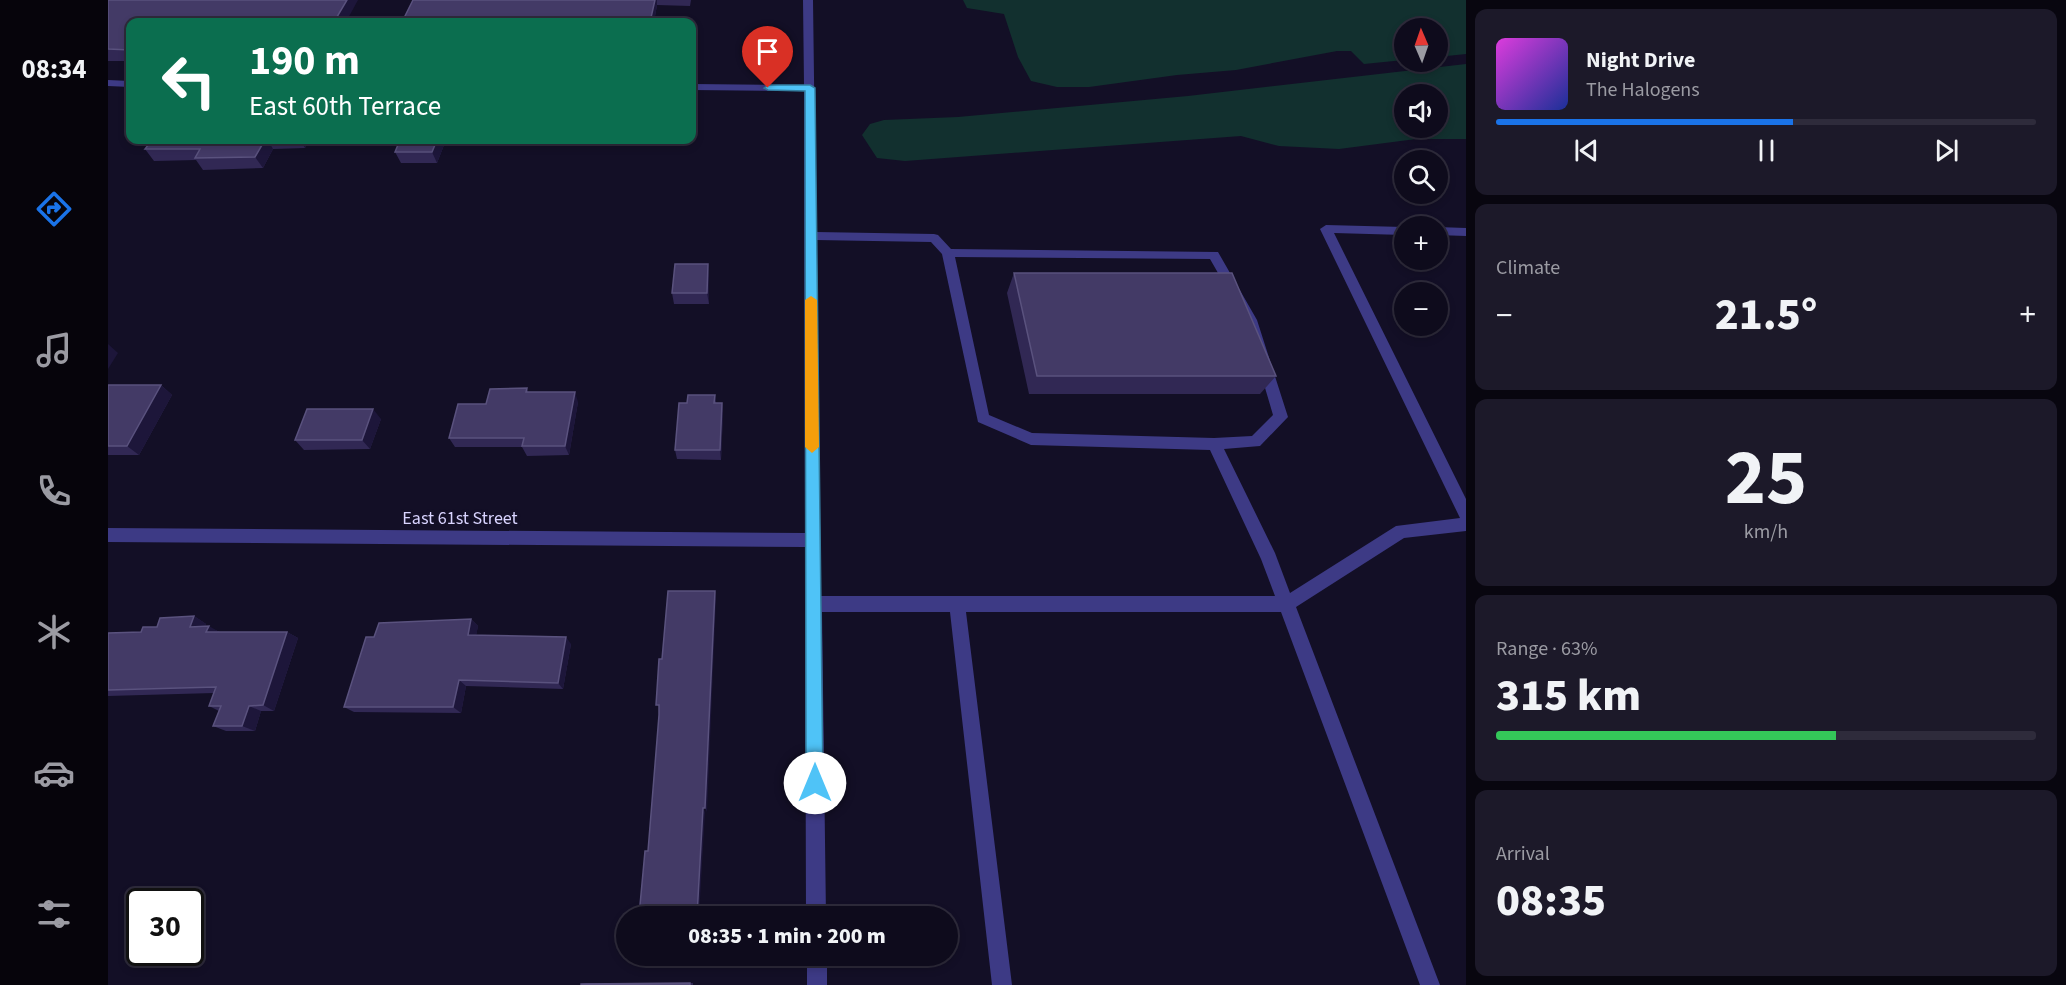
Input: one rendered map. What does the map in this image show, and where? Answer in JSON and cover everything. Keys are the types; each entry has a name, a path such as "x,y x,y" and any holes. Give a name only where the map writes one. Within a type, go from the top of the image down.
{"street":[{"path":"808,0 816,906"},
{"path":"108,83 126,84"},
{"path":"696,87 810,88"},
{"path":"1394,231 1326,229 1466,515"},
{"path":"1448,231 1466,232"},
{"path":"811,236 934,238 948,254 983,418 1031,439 1214,444 1255,442 1281,417 1251,320 1214,255 948,254"},
{"path":"1214,444 1269,558 1431,985"},
{"path":"813,604 1287,604 1401,531 1466,524"},
{"name":"East 61st Street","path":"108,535 813,540"},
{"path":"957,603 1002,985"},
{"path":"817,966 817,985"}],"green space":[{"path":"963,0 1466,0 1466,54 1448,56 1448,18 1394,18 1394,61 1364,64 1351,51 1337,51 1236,70 1177,75 1089,87 1057,87 1031,81 1018,57 1004,14 967,8"},
{"path":"1466,64 1466,139 1416,139 1339,149 1279,146 1241,136 905,161 877,158 862,135 870,124 884,120 958,117 1188,96 1396,72 1448,72 1448,66"}],"building":[{"path":"108,0 347,0 336,18 126,18 126,50 108,49"},
{"path":"413,0 655,0 651,18 404,18"},
{"path":"149,144 263,144 255,157 195,158 200,149 145,149"},
{"path":"398,144 435,144 432,152 395,152"},
{"path":"675,264 708,264 707,293 672,293"},
{"path":"1014,273 1232,273 1276,376 1037,376"},
{"path":"108,385 161,385 127,446 108,446"},
{"path":"527,388 526,392 575,392 565,446 522,446 524,438 449,438 458,404 486,404 490,389"},
{"path":"688,395 715,395 714,403 722,403 720,450 675,450 679,403 687,403"},
{"path":"307,409 373,409 362,440 295,440"},
{"path":"668,591 715,591 705,808 703,808 698,906 640,906 645,851 648,851 659,715 659,705 656,705 659,659 662,659"},
{"path":"194,616 190,627 209,626 206,632 287,632 263,705 249,706 242,726 213,726 221,706 209,706 216,687 108,690 108,633 141,632 143,627 157,627 160,618"},
{"path":"471,619 468,635 566,637 558,683 459,680 453,707 344,707 366,637 374,637 379,623"},
{"path":"690,983 690,985 581,985 581,984"}],"slow traffic":[{"path":"811,300 812,447"}],"route":[{"path":"768,88 810,88 815,783"}]}
